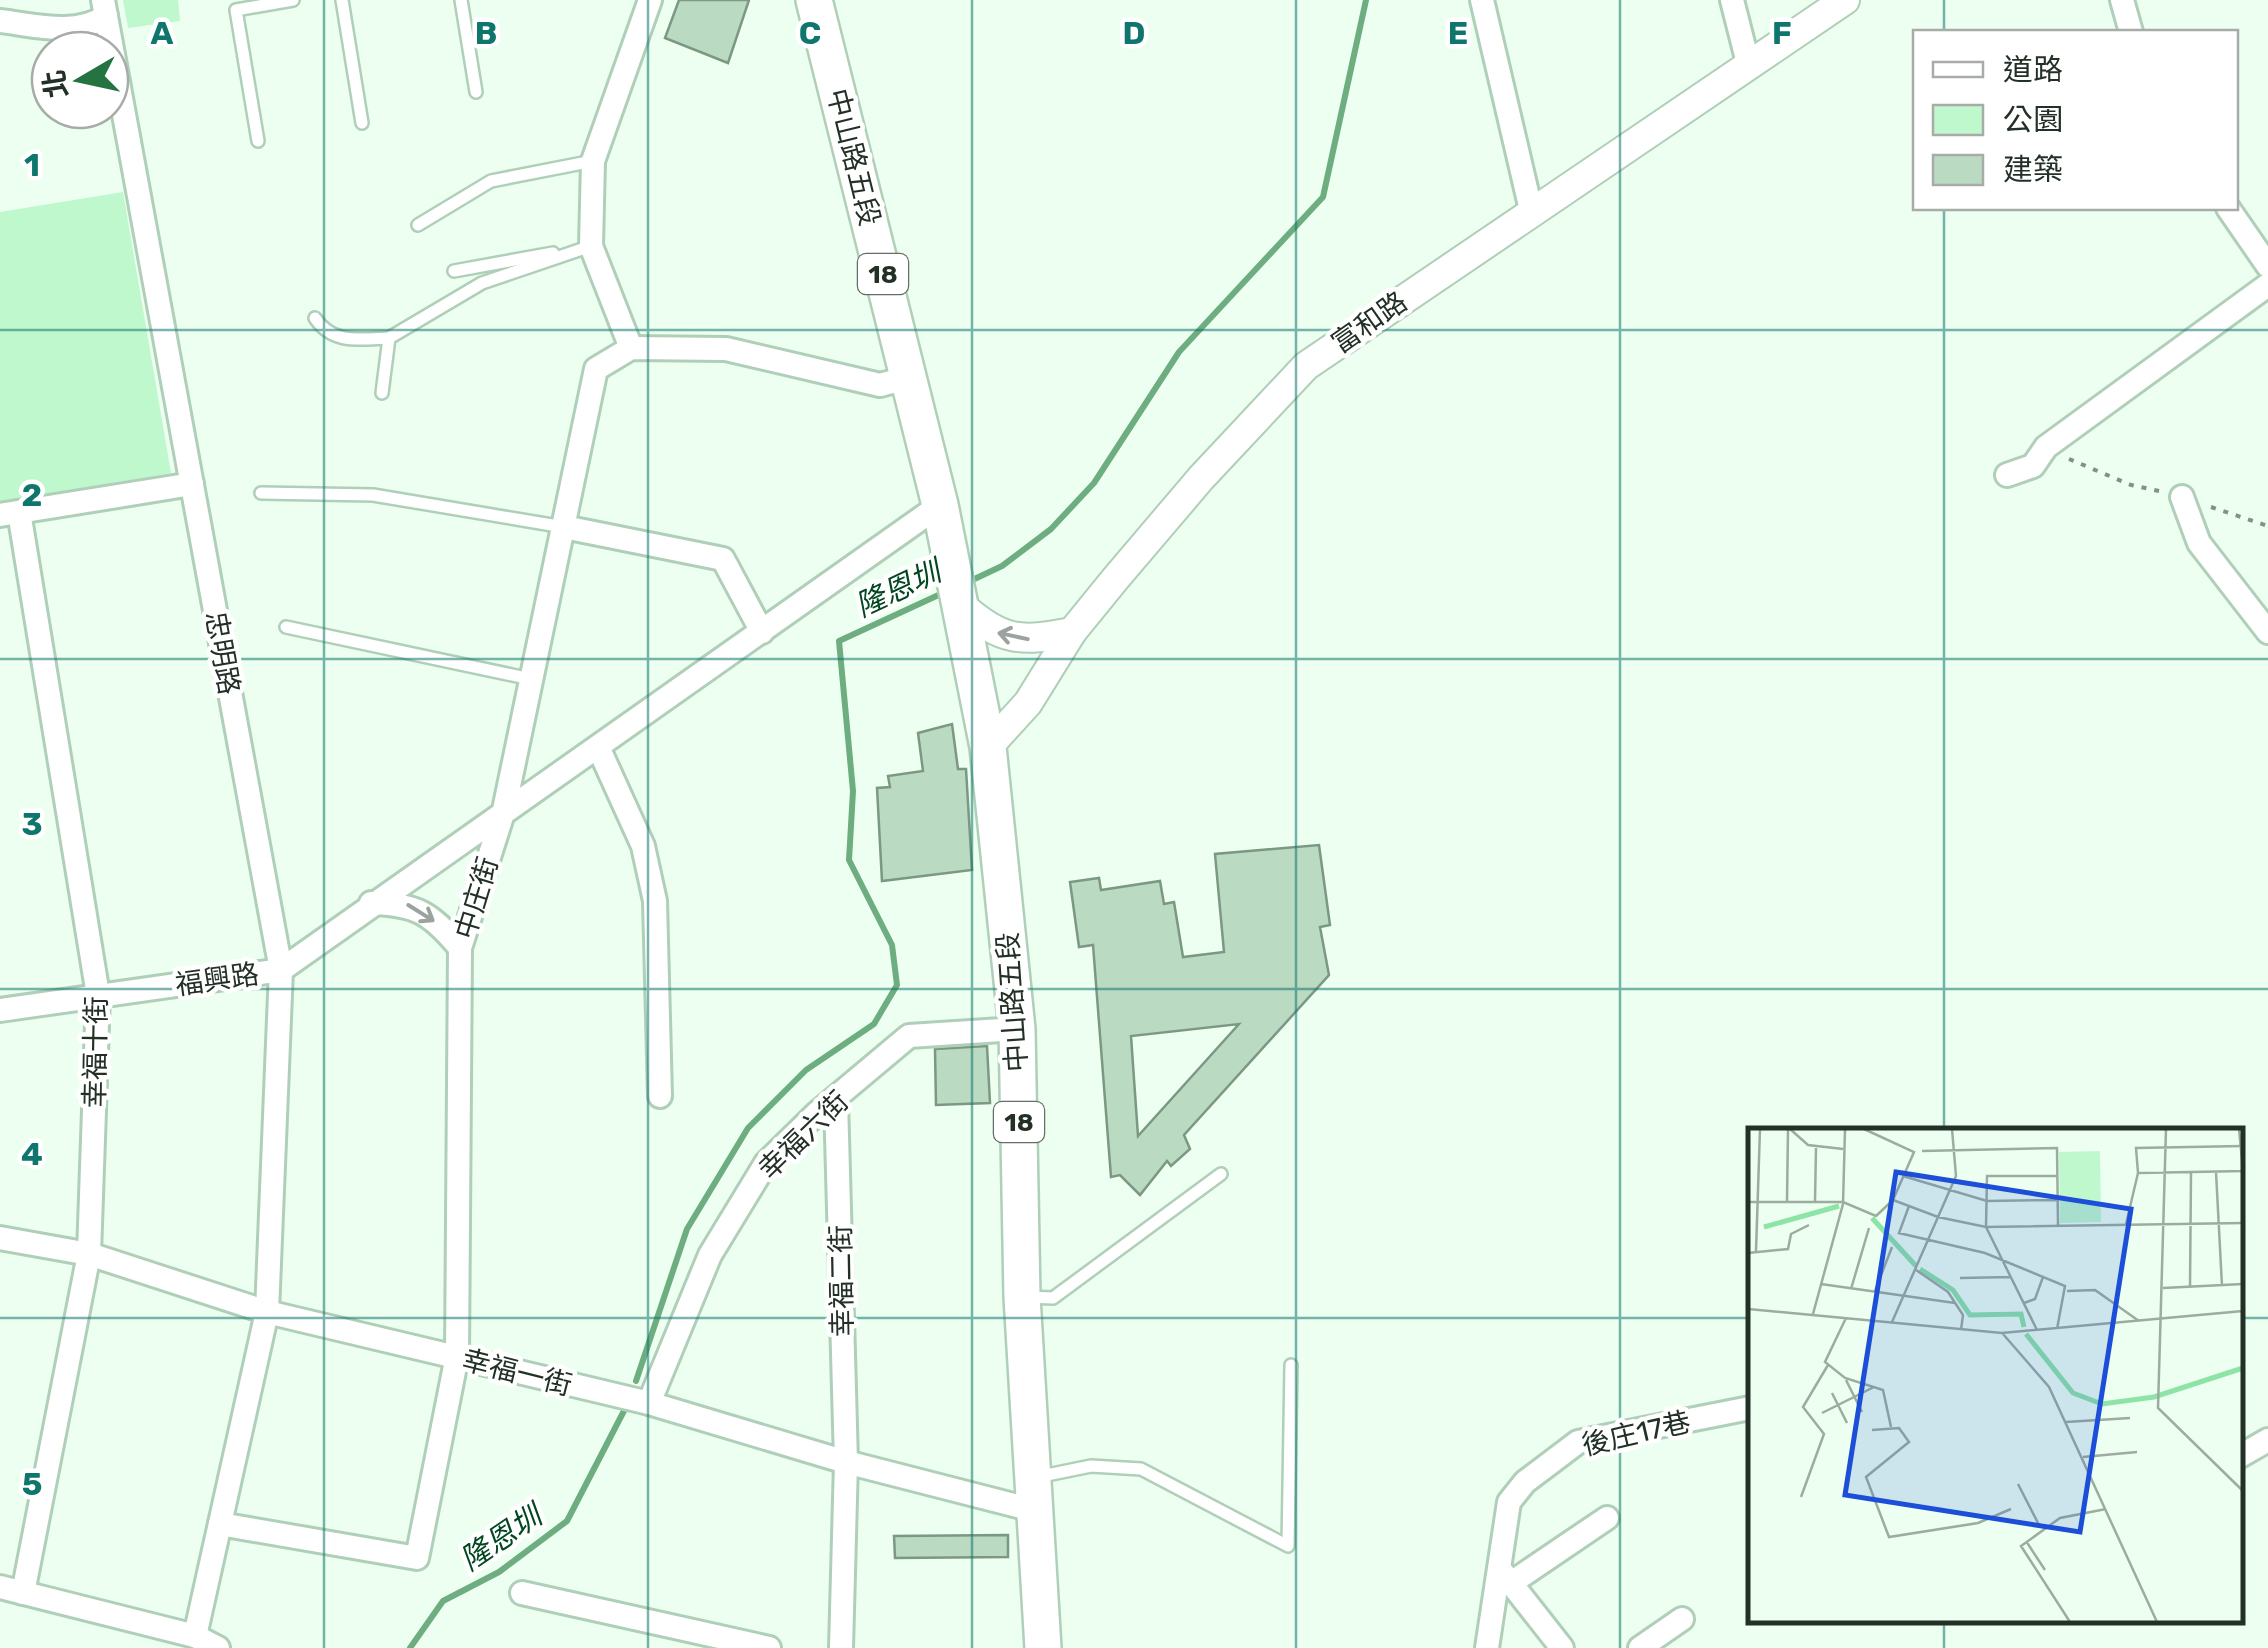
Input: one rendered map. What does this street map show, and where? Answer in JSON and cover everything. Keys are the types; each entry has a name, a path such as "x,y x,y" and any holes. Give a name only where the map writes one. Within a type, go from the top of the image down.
{"main road":[{"name":"中山路五段","path":"814,0 940,505 988,747 1018,1029 1022,1298 1043,1648"}],"street":[{"path":"650,0 594,161 591,246 631,348 726,349 880,385 910,377"},
{"path":"1482,0 1531,210"},
{"path":"1732,0 1748,63"},
{"name":"富和路","path":"988,747 1028,703 1072,632 1200,478 1306,366 1844,0"},
{"path":"2122,0 2130,30"},
{"path":"0,21 64,29 94,24 104,8"},
{"name":"忠明路","path":"104,8 281,970 268,1312 195,1636"},
{"path":"2229,210 2268,266"},
{"path":"2007,475 2033,466 2046,447 2268,285"},
{"name":"中庄街","path":"220,1524 417,1558 457,1356 460,948 504,810 596,369 631,348"},
{"path":"10,514 192,484"},
{"path":"2182,497 2200,543 2268,632"},
{"name":"福興路","path":"0,1010 281,970 940,505"},
{"name":"幸福十街","path":"10,514 98,995 89,1254 12,1590"},
{"path":"564,527 723,559 762,632"},
{"path":"961,603 988,630 1014,638 1072,632"},
{"path":"599,748 643,846 655,902 660,1096"},
{"path":"371,904 406,904 443,928 460,948"},
{"name":"幸福六街","path":"649,1404 710,1256 766,1163 910,1036 1018,1029"},
{"name":"幸福二街","path":"836,1100 846,1462 841,1648"},
{"name":"幸福一街","path":"0,1238 89,1254 268,1312 649,1404 846,1462 1033,1494"},
{"name":"後庄17巷","path":"1487,1648 1506,1575 1509,1502 1525,1482 1578,1442 1748,1408"},
{"path":"2243,1454 2268,1440"},
{"path":"1562,1648 1506,1575 1608,1518"},
{"path":"12,1590 195,1636 218,1648"},
{"path":"522,1593 769,1648"},
{"path":"1640,1648 1682,1619"}],"lane":[{"path":"258,141 236,10 293,0"},
{"path":"342,0 362,122"},
{"path":"461,0 476,92"},
{"path":"418,225 491,181 594,161"},
{"path":"454,271 591,246"},
{"path":"315,318 323,330 344,340 389,338 482,284 591,246"},
{"path":"382,393 389,338"},
{"path":"261,493 372,495 564,527"},
{"path":"286,627 532,679"},
{"path":"1022,1298 1053,1298 1221,1174"},
{"path":"1033,1494 1091,1466 1141,1469 1288,1546 1291,1365"}],"path":[{"path":"2046,447 2131,485 2182,497 2268,526"}],"green space":[{"path":"123,0 178,0 180,21 128,28"},
{"path":"123,192 171,473 0,502 0,212"}],"building":[{"path":"679,0 749,0 728,63 665,38"},
{"path":"952,724 958,769 966,769 972,870 882,881 877,788 890,787 888,776 923,771 918,733"},
{"path":"1319,845 1330,925 1320,927 1329,975 1184,1135 1190,1149 1171,1166 1167,1161 1140,1195 1120,1175 1111,1177 1093,945 1079,947 1070,882 1099,878 1101,890 1160,881 1164,904 1174,902 1183,957 1224,952 1215,854","holes":["1239,1024 1138,1136 1131,1036"]},
{"path":"987,1046 990,1103 936,1105 935,1049"},
{"path":"1008,1535 1008,1557 895,1558 894,1536"}],"waterway":[{"name":"隆恩圳","path":"966,583 1002,566 1051,529 1094,483 1179,352 1323,197 1366,0"},
{"name":"隆恩圳","path":"636,1381 687,1229 748,1128 806,1070 874,1024 897,985 892,945 849,860 853,791 839,641 945,592"},
{"name":"隆恩圳","path":"410,1648 443,1601 499,1572 567,1521 627,1405"}]}
